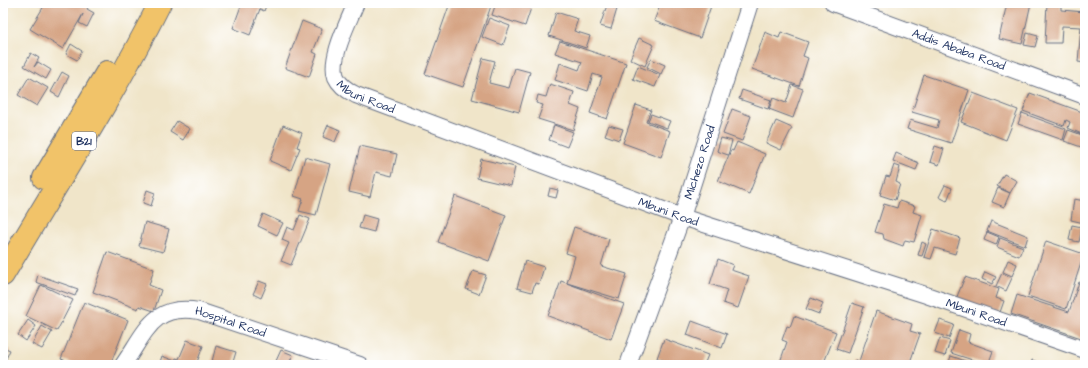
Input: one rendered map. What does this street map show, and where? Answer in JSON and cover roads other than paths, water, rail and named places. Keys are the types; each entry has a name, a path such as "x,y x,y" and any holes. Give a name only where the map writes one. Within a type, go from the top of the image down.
{"highway":[{"name":"B21","path":"3,246 111,66 144,3"},
{"name":"B21","path":"3,275 84,141 122,75 160,3"}],"street":[{"name":"Mbuni Road","path":"356,3 338,49 334,66 336,78 344,88 356,95 682,217 926,295 1085,350"},
{"name":"Michezo Road","path":"628,365 682,217 750,3"},
{"name":"Addis Ababa Road","path":"833,3 1085,96"},
{"name":"Hospital Road","path":"123,365 150,326 162,314 173,309 184,308 199,311 360,365"}]}
